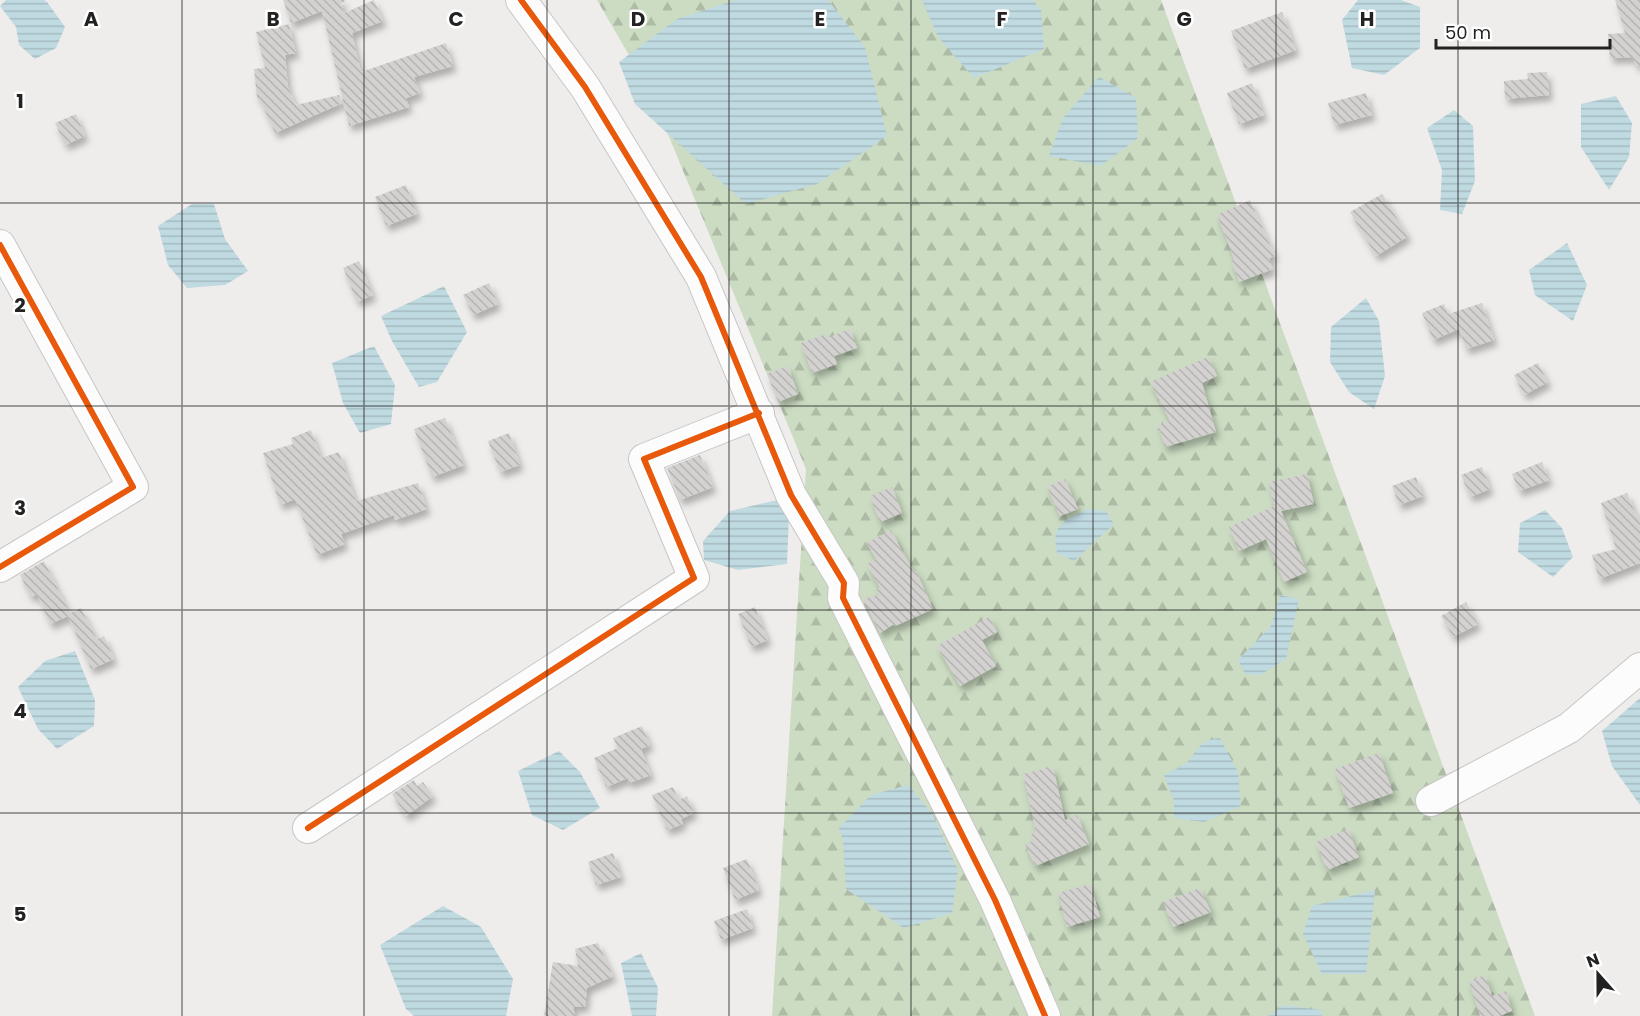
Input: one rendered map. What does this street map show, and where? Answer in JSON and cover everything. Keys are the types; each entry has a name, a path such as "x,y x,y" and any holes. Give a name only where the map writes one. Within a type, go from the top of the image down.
{"street":[{"path":"521,0 585,87 701,277 791,495 844,583 843,598 995,900 1045,1016"},
{"path":"0,245 134,487 0,567"},
{"path":"308,828 694,578 644,459 759,413"},
{"path":"1431,801 1569,728 1640,668"}],"green space":[{"path":"597,0 1161,0 1535,1016 772,1016 806,469 651,93"}],"water":[{"path":"6,0 44,0 47,2 65,27 56,48 35,59 19,45 16,27 0,6"},
{"path":"736,0 828,0 865,47 887,136 817,184 746,204 635,104 619,62 677,19"},
{"path":"922,0 1033,0 1041,10 1044,49 974,78 938,37"},
{"path":"1358,0 1401,0 1420,7 1420,48 1384,75 1352,68 1342,20"},
{"path":"1099,77 1136,98 1138,138 1101,166 1049,156 1063,118"},
{"path":"1616,96 1632,123 1629,157 1609,190 1581,147 1581,104"},
{"path":"1454,110 1473,126 1475,181 1462,214 1440,210 1442,170 1427,128"},
{"path":"192,204 214,204 225,239 248,271 225,285 187,288 168,265 158,226"},
{"path":"1567,243 1587,285 1573,321 1535,295 1529,270"},
{"path":"444,286 467,332 437,382 419,387 392,341 381,316"},
{"path":"1366,298 1379,321 1385,376 1374,409 1349,392 1330,362 1331,327"},
{"path":"374,346 395,385 391,424 360,433 343,403 332,363"},
{"path":"777,500 789,516 787,564 738,570 704,560 703,541 730,511"},
{"path":"1087,509 1106,511 1114,524 1074,561 1057,553 1056,535 1065,521"},
{"path":"1545,510 1562,528 1573,557 1553,577 1518,552 1520,523"},
{"path":"1280,595 1299,599 1286,659 1260,675 1245,674 1238,660 1271,626"},
{"path":"75,651 95,700 94,726 57,749 38,729 18,687 45,661"},
{"path":"1640,698 1640,805 1612,766 1602,731"},
{"path":"1220,738 1238,772 1241,806 1204,822 1174,818 1174,801 1164,775 1186,763 1202,744"},
{"path":"559,751 580,772 600,808 563,830 532,815 518,771"},
{"path":"908,785 932,813 958,870 952,913 904,928 846,889 843,840 839,828 871,795"},
{"path":"1375,890 1366,974 1322,974 1303,934 1312,906"},
{"path":"443,906 481,927 513,979 506,1016 414,1016 406,1009 380,945"},
{"path":"641,953 658,988 656,1016 632,1016 621,963"},
{"path":"1283,1005 1321,1010 1322,1016 1268,1016"}],"building":[{"path":"283,0 346,0 341,4 344,13 374,0 383,21 352,33 361,72 446,43 453,66 414,77 420,93 406,98 409,107 349,126 322,11 291,23"},
{"path":"1615,0 1640,0 1640,66 1636,66 1633,57 1610,58 1608,34 1625,33"},
{"path":"1282,12 1296,50 1245,69 1231,31"},
{"path":"289,24 296,53 285,55 288,87 296,105 339,95 342,103 275,133 257,98 254,69 265,68 256,32"},
{"path":"1547,72 1549,95 1505,99 1504,81 1528,79 1527,73"},
{"path":"1252,83 1264,115 1239,124 1227,93"},
{"path":"1366,93 1372,115 1334,125 1328,103"},
{"path":"76,114 85,136 65,145 55,123"},
{"path":"406,185 417,214 386,226 375,197"},
{"path":"1382,194 1408,236 1376,256 1350,212"},
{"path":"1250,200 1275,256 1269,258 1273,269 1239,282 1231,260 1234,259 1217,215"},
{"path":"359,261 373,295 357,302 343,268"},
{"path":"489,283 498,304 473,315 463,295"},
{"path":"1482,303 1494,340 1466,349 1459,329 1433,340 1422,313 1444,304 1448,314"},
{"path":"850,329 857,348 834,356 837,364 812,373 801,343 826,334 827,338"},
{"path":"1208,357 1217,376 1202,383 1216,432 1165,447 1158,425 1170,421 1150,382"},
{"path":"1538,363 1548,382 1524,395 1514,375"},
{"path":"788,366 798,394 778,402 767,374"},
{"path":"445,418 464,465 432,477 414,429"},
{"path":"311,430 321,458 339,452 356,501 418,483 427,509 395,520 394,515 341,534 345,544 317,555 295,499 280,505 263,453 293,444 291,438"},
{"path":"509,433 520,465 500,472 488,441"},
{"path":"700,455 713,487 680,500 667,468"},
{"path":"1542,462 1549,480 1519,491 1512,474"},
{"path":"1482,467 1490,489 1470,497 1461,475"},
{"path":"1307,474 1314,504 1281,511 1307,572 1284,582 1266,539 1239,551 1229,527 1274,506 1269,482"},
{"path":"1416,477 1423,496 1399,505 1392,486"},
{"path":"1065,479 1078,509 1060,516 1047,487"},
{"path":"892,487 902,513 880,522 870,496"},
{"path":"1627,493 1640,523 1640,563 1599,579 1592,555 1616,549 1601,503"},
{"path":"891,530 914,572 916,571 933,609 895,626 894,624 880,633 863,599 878,595 876,590 880,588 867,564 876,559 867,543"},
{"path":"44,561 70,613 81,608 97,639 104,636 114,659 91,669 68,616 50,624 37,594 31,597 20,575"},
{"path":"1466,602 1478,624 1453,637 1441,616"},
{"path":"755,607 768,640 751,647 738,614"},
{"path":"989,617 997,632 982,640 996,666 960,686 937,646"},
{"path":"642,726 650,745 641,749 651,775 629,783 628,778 606,787 594,758 618,748 613,738"},
{"path":"1379,753 1393,793 1349,808 1335,769"},
{"path":"1053,767 1065,820 1077,815 1089,844 1035,866 1025,844 1034,841 1031,834 1036,832 1023,774"},
{"path":"414,780 417,786 423,782 433,796 406,816 392,794"},
{"path":"673,787 679,800 687,796 694,813 681,819 683,824 667,830 652,795"},
{"path":"1348,829 1359,857 1327,870 1316,842"},
{"path":"613,853 621,877 596,885 588,862"},
{"path":"747,859 759,890 735,900 723,868"},
{"path":"1090,884 1100,917 1067,927 1058,893"},
{"path":"1200,888 1211,912 1173,927 1163,902"},
{"path":"747,909 753,928 721,940 714,921"},
{"path":"598,943 613,976 587,988 585,1007 573,1006 575,1016 544,1016 553,962 578,966 575,949"},
{"path":"1485,975 1492,996 1506,991 1512,1011 1499,1016 1480,1016 1469,981"}],"cycle path":[{"path":"521,0 585,87 701,277 791,495 844,583 843,598 995,900 1045,1016"},
{"path":"0,245 133,487 0,567"},
{"path":"308,828 694,578 644,459 759,413"}]}
